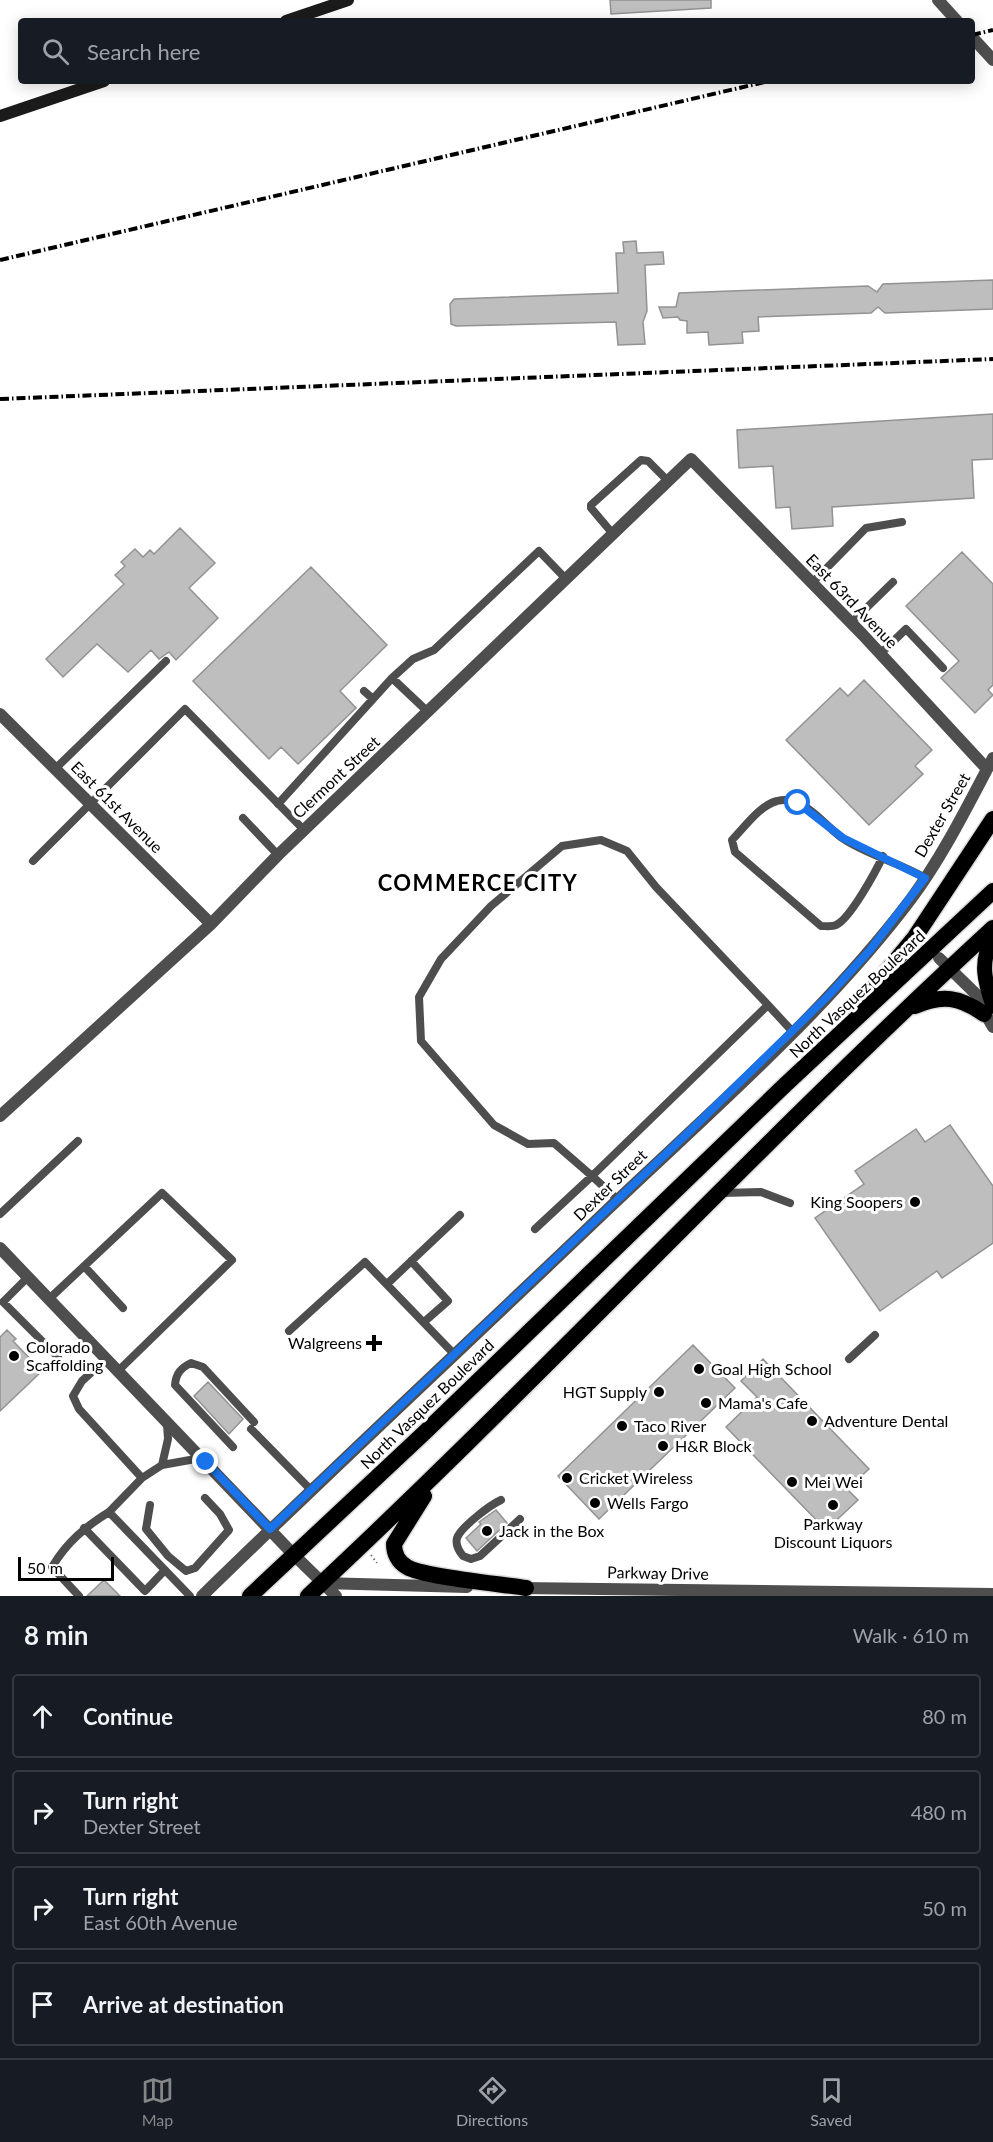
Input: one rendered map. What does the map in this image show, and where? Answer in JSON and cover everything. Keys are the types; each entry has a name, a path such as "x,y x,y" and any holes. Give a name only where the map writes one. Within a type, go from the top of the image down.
{"highway":[{"path":"785,1085 863,1001 909,945 957,877 993,819"},
{"name":"North Vasquez Boulevard","path":"250,1596 423,1434 785,1085 894,986 993,891"},
{"path":"308,1596 325,1589 448,1463 906,1010 944,963 993,928"},
{"path":"906,1010 936,998 960,999 988,1011"},
{"path":"448,1463 396,1538 394,1548 399,1560 409,1569 526,1588"}],"main road":[{"path":"295,18 348,0"},
{"path":"0,116 95,84"},
{"path":"944,963 993,937"},
{"path":"988,1011 984,962 993,937"}],"street":[{"path":"938,0 954,18"},
{"path":"975,40 993,60"},
{"name":"Clermont Street","path":"0,1116 211,924 278,855 691,459"},
{"name":"East 63rd Avenue","path":"691,459 990,764"},
{"name":"East 61st Avenue","path":"0,714 211,924"},
{"name":"Dexter Street","path":"202,1596 618,1200 792,1031 870,950 925,878 990,764"},
{"path":"944,963 988,1011"},
{"path":"0,1248 325,1589 336,1596"},
{"path":"374,1596 384,1586"},
{"name":"Parkway Drive","path":"325,1589 384,1586 697,1593 993,1594"}],"lane":[{"path":"613,534 591,508 591,505 637,462 648,460 668,481"},
{"path":"812,583 866,528 902,522"},
{"path":"278,804 392,678 413,659 434,650 539,551 566,579"},
{"path":"851,623 893,582"},
{"path":"880,654 906,629 943,668"},
{"path":"55,769 166,661"},
{"path":"392,678 428,712"},
{"path":"364,691 373,699"},
{"path":"33,861 185,709 304,830"},
{"path":"883,856 865,889 843,920 827,927 822,926 735,852 732,840 764,808 774,801 787,800 798,803 843,838 866,851 883,856 925,878"},
{"path":"243,818 278,855"},
{"path":"618,1200 554,1143 528,1144 494,1125 421,1041 419,997 441,958 491,906 562,846 602,840 627,851 656,887 792,1031"},
{"path":"535,1229 768,1005"},
{"path":"0,1214 78,1141"},
{"path":"721,1193 761,1192 790,1203"},
{"path":"49,1299 162,1193 231,1260 118,1371"},
{"path":"387,1284 460,1215"},
{"path":"289,1331 365,1262 455,1355"},
{"path":"411,1262 448,1301 423,1322"},
{"path":"84,1266 123,1308"},
{"path":"27,1277 3,1302 58,1357"},
{"path":"849,1359 875,1335"},
{"path":"106,1359 82,1381 73,1396 79,1409 142,1478"},
{"path":"233,1448 175,1385 176,1376 182,1367 191,1363 203,1367 312,1491"},
{"path":"162,1465 168,1439 167,1422"},
{"path":"79,1596 52,1567 62,1550 84,1528 109,1512 142,1478 162,1465 201,1458"},
{"path":"150,1505 146,1529 168,1556 186,1571 195,1568 229,1530 220,1514 205,1498"},
{"path":"501,1500 490,1505 458,1536 456,1544 463,1556 471,1559 480,1556 520,1519"},
{"path":"109,1512 190,1596"},
{"path":"84,1528 147,1594 165,1570"}],"path":[{"path":"377,1563 372,1556 382,1554"}],"building":[{"path":"610,0 711,0 711,8 611,14"},
{"path":"636,241 637,253 663,252 664,264 645,265 647,311 643,322 645,344 618,345 616,322 456,326 451,324 450,304 454,299 618,293 616,253 624,253 623,242"},
{"path":"993,280 993,309 885,313 878,307 871,313 758,317 759,331 742,332 743,343 709,345 708,332 687,333 687,321 680,320 678,317 663,318 659,307 676,307 679,293 868,286 877,292 883,284"},
{"path":"993,414 993,459 972,460 974,498 832,507 833,526 792,529 790,507 776,508 773,466 739,468 737,430"},
{"path":"180,528 215,563 189,588 218,618 176,660 169,652 159,659 151,650 128,672 97,644 63,677 46,659 124,584 115,575 125,566 121,562 135,549 143,557 150,550 154,554"},
{"path":"962,552 993,584 993,685 988,690 993,695 975,713 941,678 959,661 906,606"},
{"path":"311,567 387,645 340,691 356,708 298,764 281,747 269,759 193,681"},
{"path":"864,680 932,750 915,766 923,774 869,825 786,740 840,688 848,696"},
{"name":"King Soopers","path":"950,1125 993,1186 993,1243 942,1278 937,1271 880,1311 815,1218 864,1184 855,1171 916,1129 925,1142"},
{"name":"Colorado Scaffolding","path":"7,1330 16,1339 13,1341 42,1371 0,1411 0,1337"},
{"path":"693,1345 735,1388 599,1519 558,1476"},
{"path":"763,1359 869,1469 847,1489 858,1500 826,1530 726,1427 757,1397 741,1381"},
{"path":"208,1382 243,1419 229,1434 194,1396"},
{"name":"Jack in the Box","path":"496,1510 507,1523 477,1551 466,1538 481,1524 479,1522"},
{"path":"104,1580 120,1596 87,1596"}],"railway":[{"path":"975,34 993,30"},
{"path":"0,260 756,84"},
{"path":"0,399 993,359"}],"place":[{"name":"King Soopers","path":"915,1202"},
{"name":"Walgreens","path":"374,1343"},
{"name":"Colorado Scaffolding","path":"14,1356"},
{"name":"Goal High School","path":"699,1369"},
{"name":"HGT Supply","path":"659,1392"},
{"name":"Mama's Cafe","path":"706,1403"},
{"name":"Adventure Dental","path":"812,1421"},
{"name":"Taco River","path":"622,1426"},
{"name":"H&R Block","path":"663,1446"},
{"name":"Cricket Wireless","path":"567,1478"},
{"name":"Mei Wei","path":"792,1482"},
{"name":"Wells Fargo","path":"595,1503"},
{"name":"Parkway Discount Liquors","path":"833,1505"},
{"name":"Jack in the Box","path":"487,1531"}],"district":[{"name":"COMMERCE CITY","path":"478,883"}],"route":[{"path":"206,1462 270,1529 690,1131 829,995 870,950 925,878 907,867 866,851 843,838 798,803"}]}
